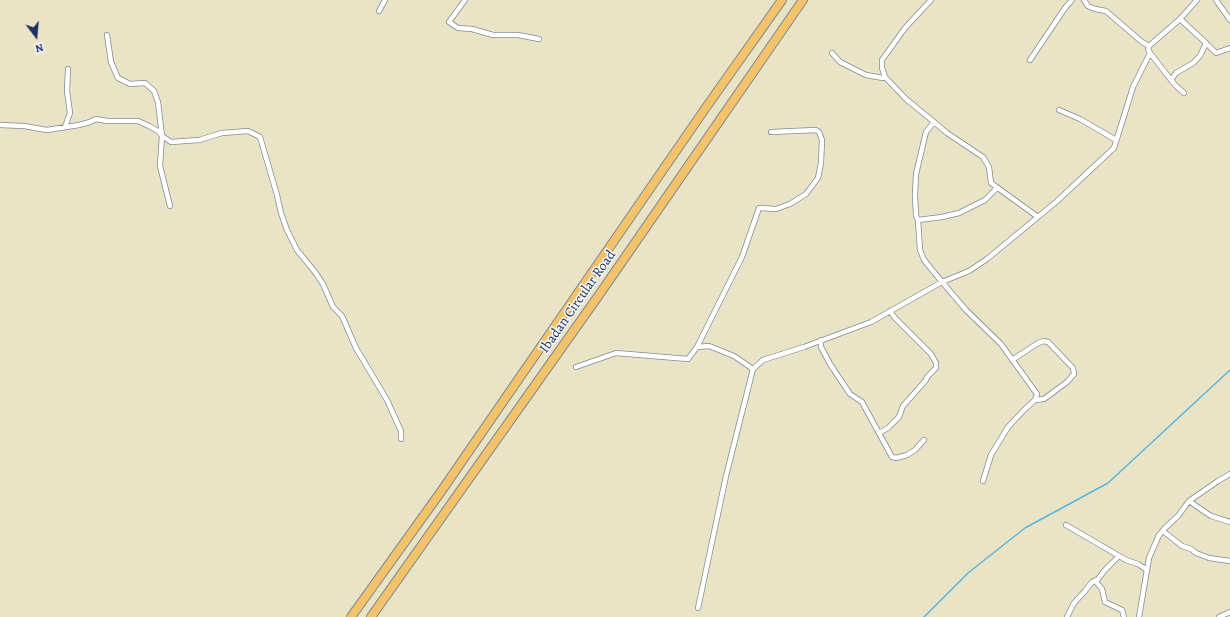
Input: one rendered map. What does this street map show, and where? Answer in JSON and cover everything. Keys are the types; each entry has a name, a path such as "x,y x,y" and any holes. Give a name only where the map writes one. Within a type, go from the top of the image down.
{"highway":[{"name":"Ibadan Circular Road","path":"351,617 445,487 698,119 782,0"},
{"name":"Ibadan Circular Road","path":"371,617 598,296 803,0"}],"street":[{"path":"379,11 385,0"},
{"path":"465,0 449,22 458,28 472,29 493,35 518,35 539,39"},
{"path":"930,0 905,28 882,60 882,68 885,77 906,99 947,133 983,157 989,167 991,183 1038,217"},
{"path":"1030,60 1064,8 1072,0"},
{"path":"1084,0 1088,6 1106,12 1142,42 1149,46"},
{"path":"1149,46 1180,19 1197,0"},
{"path":"1216,0 1230,20"},
{"path":"1180,19 1216,53 1230,48"},
{"path":"107,34 111,62 118,78 130,84 145,83 154,91 158,102 162,136 160,166 170,206"},
{"path":"1171,80 1176,73 1193,63 1200,56 1206,43"},
{"path":"1149,46 1150,53 1171,80 1184,93"},
{"path":"832,53 840,62 866,75 885,77"},
{"path":"698,608 726,476 753,369 763,360 871,322 942,282 969,271 987,259 1056,202 1114,148 1133,87 1150,53"},
{"path":"65,127 70,113 67,91 68,69"},
{"path":"1059,110 1080,119 1116,140"},
{"path":"0,125 24,126 47,130 79,125 96,119 107,121 138,121 158,131 162,136 171,142 199,140 222,133 248,131 260,137 287,230 297,250 323,284 333,307 342,316 356,348 387,400 401,431 401,439"},
{"path":"934,122 926,132 916,174 916,216 918,220 920,250 924,260 942,282 981,325 1001,344 1037,394 1035,400 1008,427 991,455 982,481"},
{"path":"576,367 616,353 688,359 697,347 742,257 759,208 776,209 790,204 806,194 818,178 821,163 822,140 819,132 816,130 771,132"},
{"path":"918,220 958,213 985,200 996,188"},
{"path":"879,432 888,428 899,417 903,406 936,368 936,363 931,354 895,318 890,311"},
{"path":"821,340 821,347 842,383 850,394 862,402 892,457 896,458 908,456 924,440"},
{"path":"1012,360 1038,343 1044,341 1048,342 1073,368 1074,374 1067,382 1044,399 1035,400"},
{"path":"697,347 709,346 734,356 753,369"},
{"path":"1138,617 1148,558 1156,541 1189,501 1230,474"},
{"path":"1189,501 1211,516 1230,522"},
{"path":"1066,525 1119,556 1147,570"},
{"path":"1163,531 1182,546 1191,549 1196,553 1209,558 1230,561"},
{"path":"1067,617 1074,602 1119,556"},
{"path":"1098,579 1096,582 1102,589 1105,602 1122,610 1124,617"},
{"path":"1219,617 1230,612"}],"waterway":[{"path":"924,617 968,573 1025,528 1108,483 1230,370"}]}
